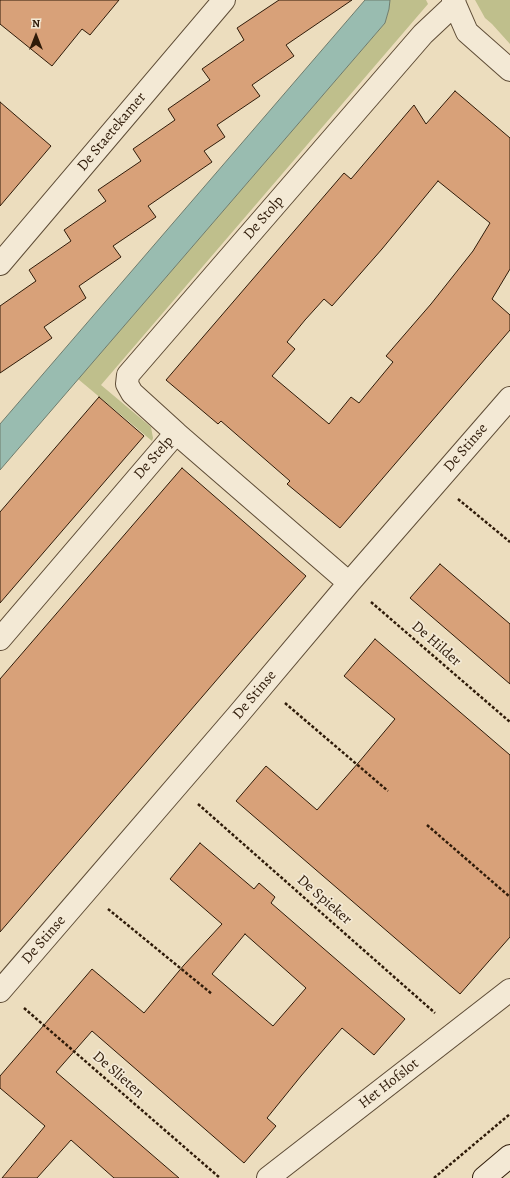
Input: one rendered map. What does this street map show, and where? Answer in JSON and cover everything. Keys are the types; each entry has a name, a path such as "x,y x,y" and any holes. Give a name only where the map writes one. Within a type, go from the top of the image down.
{"street":[{"name":"De Staetekamer","path":"0,264 224,0"},
{"path":"454,2 467,32 510,70"},
{"name":"De Stolp","path":"176,433 132,393 127,384 128,375 422,34 454,2"},
{"name":"De Stinse","path":"1,989 349,583 510,398"},
{"name":"De Stelp","path":"0,639 176,433 349,583"},
{"name":"Het Hofslot","path":"268,1178 510,990"},
{"path":"484,1178 510,1156"}],"path":[{"path":"437,481 510,542"},
{"name":"De Hilder","path":"349,583 510,722"},
{"path":"263,685 388,791"},
{"name":"De Spieker","path":"177,785 456,1032"},
{"path":"427,825 510,897"},
{"path":"86,891 212,994"},
{"name":"De Slieten","path":"1,989 220,1178"},
{"path":"434,1178 510,1114"}],"green space":[{"path":"390,0 426,0 428,4 101,385 151,427 153,438 152,441 78,379 385,23"},
{"path":"475,0 510,0 510,44 485,18"}],"water":[{"path":"365,0 390,0 385,23 0,470 0,424"}],"building":[{"path":"0,0 119,0 90,35 82,29 52,66 0,24"},
{"path":"279,0 352,0 286,45 294,56 252,85 260,96 217,125 225,137 204,151 212,162 148,206 156,217 113,246 121,257 79,286 86,298 44,327 52,338 0,373 0,306 36,281 29,270 71,241 64,230 106,201 98,190 141,161 133,149 175,120 168,109 210,80 202,69 244,40 237,28"},
{"path":"455,91 510,138 510,269 492,299 510,315 510,330 340,528 287,484 290,481 221,421 218,424 166,380 344,173 351,179 414,105 426,124","holes":["438,181 490,223 473,251 431,304 386,356 393,362 359,403 351,397 329,424 272,376 295,349 287,342 305,320 324,299 332,306 382,249"]},
{"path":"0,102 51,146 0,206"},
{"path":"99,397 144,436 0,603 0,512"},
{"path":"182,468 306,576 0,932 0,679"},
{"path":"440,564 510,624 510,684 410,598"},
{"path":"375,639 510,755 510,937 460,994 236,801 266,766 317,810 359,762 395,719 344,676"},
{"path":"200,843 254,889 259,883 275,897 271,903 405,1019 374,1055 342,1028 267,1118 276,1126 244,1163 92,1031 56,1072 179,1178 114,1178 71,1140 37,1178 2,1178 45,1126 0,1088 0,1076 92,969 144,1013 184,965 222,924 170,879","holes":["245,934 306,988 273,1026 212,974"]}]}
